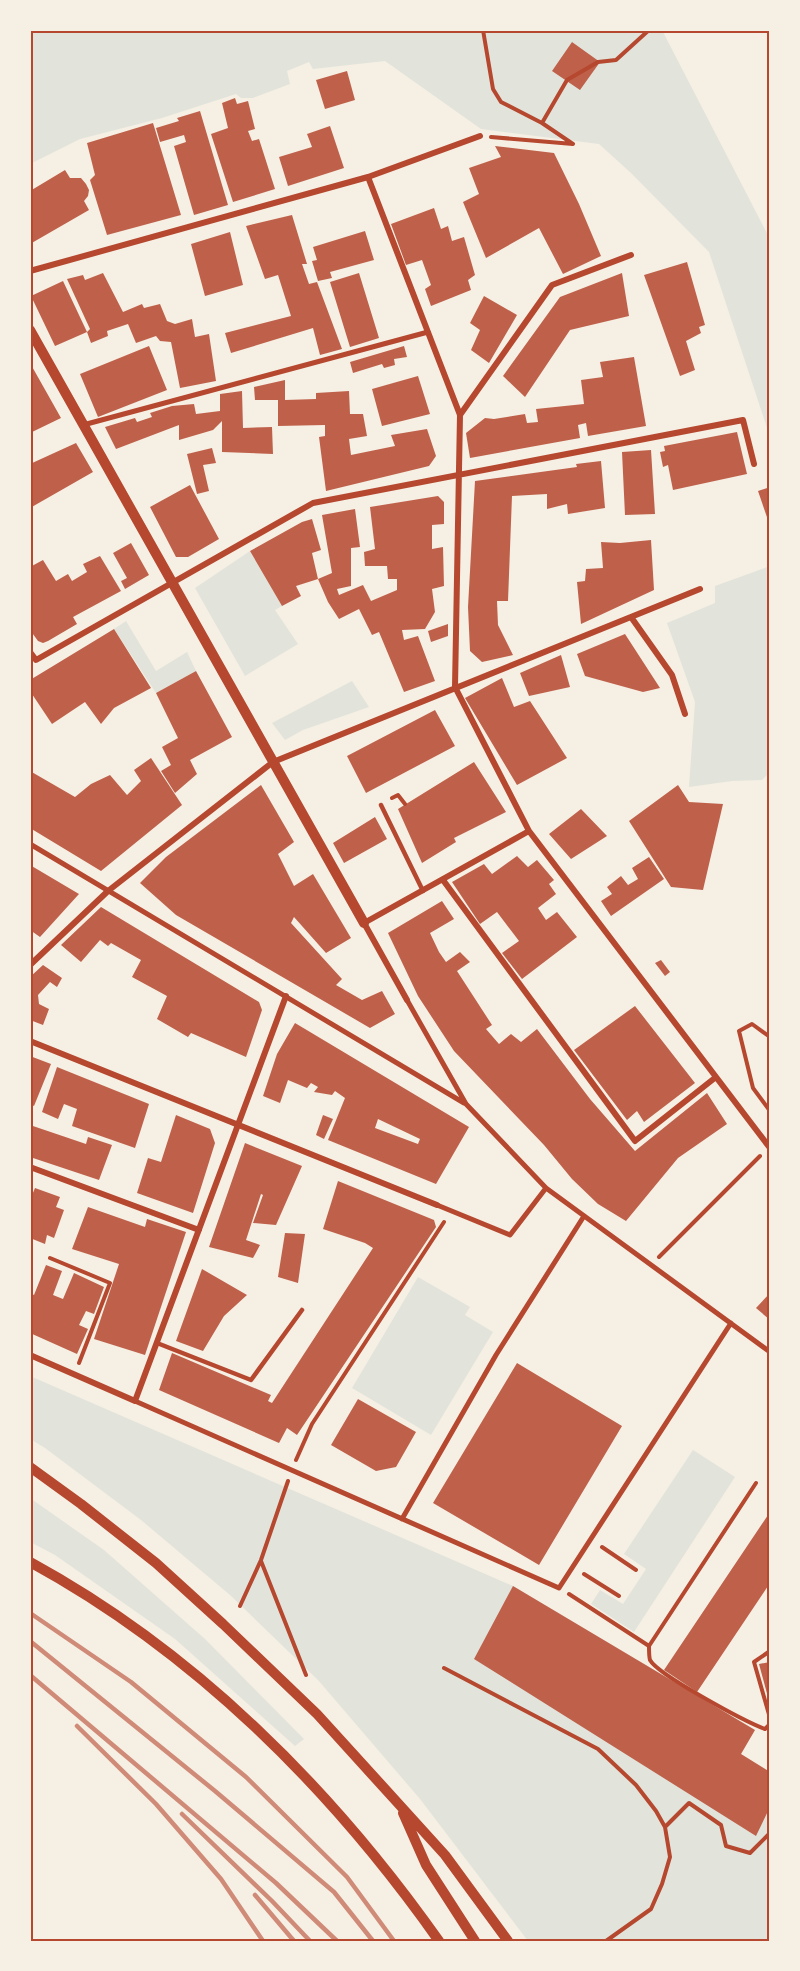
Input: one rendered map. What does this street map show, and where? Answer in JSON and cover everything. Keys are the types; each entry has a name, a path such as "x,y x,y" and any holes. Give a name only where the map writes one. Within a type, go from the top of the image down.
{"street":[{"path":"30,272 368,177 480,136"},
{"path":"368,177 460,415 455,687 530,831 769,1148"},
{"path":"460,415 552,285 631,255"},
{"path":"30,330 466,1104 546,1188 770,1352"},
{"path":"83,425 428,332"},
{"path":"30,652 33,662 313,503 743,420 754,464"},
{"path":"30,965 108,891 273,762 700,589"},
{"path":"631,617 672,675 685,714"},
{"path":"364,923 530,831"},
{"path":"30,844 466,1104"},
{"path":"443,880 635,1141 716,1077"},
{"path":"135,1401 286,996"},
{"path":"30,1041 510,1235 546,1188"},
{"path":"30,1167 199,1230"},
{"path":"402,1519 496,1355 584,1216"},
{"path":"30,1355 560,1588 731,1323"},
{"path":"30,1467 156,1563 317,1714 445,1855 508,1941"},
{"path":"30,1562 62,1579 124,1620 237,1710 284,1754 355,1832 408,1897 439,1941"},
{"path":"399,1804 426,1865 475,1941"}],"lane":[{"path":"381,805 423,891"},
{"path":"157,1343 251,1380 302,1310"}],"path":[{"path":"480,136 573,144 542,123 501,102 493,88 483,30"},
{"path":"542,123 567,80 598,62 616,60 649,30"},
{"path":"398,795 405,804"},
{"path":"770,1037 752,1024 739,1031 753,1088 770,1111"},
{"path":"652,1265 769,1148"},
{"path":"302,1443 312,1424 452,1211"},
{"path":"50,1258 110,1283 82,1354"},
{"path":"240,1606 261,1560 292,1470"},
{"path":"756,1483 648,1646 650,1660 660,1670 688,1688 753,1725 765,1729 770,1724"},
{"path":"591,1540 636,1570"},
{"path":"261,1560 306,1676"},
{"path":"573,1568 619,1596"},
{"path":"560,1588 648,1646"},
{"path":"770,1651 754,1662 770,1718"},
{"path":"444,1668 598,1749 636,1785 665,1827 670,1857 651,1909 606,1941"},
{"path":"665,1827 689,1803 721,1824 726,1846 750,1854 770,1833"}],"shaded area":[{"path":"30,30 662,30 770,239 770,437 709,252 599,144 481,129 385,61 313,69 309,62 287,71 290,84 253,98 241,98 236,94 162,118 80,139 30,164"},
{"path":"250,551 282,606 275,610 298,644 245,676 195,588"},
{"path":"770,566 770,772 762,780 732,781 689,787 695,702 667,623 715,603 715,586"},
{"path":"126,621 156,671 187,652 196,671 156,693 114,629"},
{"path":"352,681 369,707 303,730 285,740 272,723"},
{"path":"418,1277 470,1307 465,1315 493,1332 431,1435 352,1388"},
{"path":"30,1376 513,1586 755,1730 741,1754 770,1772 770,1941 528,1941 420,1799 318,1680 230,1595 141,1520 30,1439"},
{"path":"693,1450 735,1477 634,1632 591,1604 600,1590 623,1604 646,1569 624,1554"},
{"path":"30,1498 104,1550 205,1639 304,1739 295,1746 175,1639 55,1555 30,1542"}],"building":[{"path":"572,42 600,62 580,90 552,71"},
{"path":"347,71 355,100 325,109 316,80"},
{"path":"235,98 237,104 248,101 255,129 248,131 252,141 259,139 275,189 233,202 211,134 228,128 222,103"},
{"path":"200,111 228,205 194,215 174,146 186,142 184,135 160,142 156,128"},
{"path":"153,123 181,215 107,235 90,180 95,175 87,143"},
{"path":"330,126 344,168 288,186 279,157 312,147 307,134"},
{"path":"495,146 554,153 601,256 563,274 539,228 486,258 463,202 479,194 469,168 501,157"},
{"path":"65,170 70,178 81,178 86,184 89,190 84,201 89,210 30,244 30,191"},
{"path":"434,208 441,229 448,226 452,241 464,237 475,275 468,280 471,290 431,306 425,289 431,285 422,260 406,265 391,224"},
{"path":"292,215 307,264 302,264 309,284 317,282 342,349 320,355 313,328 231,353 225,333 291,316 278,275 265,279 246,226"},
{"path":"365,231 374,260 330,272 332,278 318,281 312,261 317,260 313,247"},
{"path":"230,232 243,285 205,296 191,244"},
{"path":"687,262 705,325 699,327 701,333 686,341 695,370 680,376 644,275"},
{"path":"103,273 123,312 142,304 144,308 160,304 167,321 175,324 192,319 195,337 209,334 216,381 180,388 171,342 160,341 156,336 136,343 128,324 107,331 108,336 91,343 87,332 90,329 67,279 83,275 85,280"},
{"path":"359,273 379,338 350,347 330,282"},
{"path":"622,273 629,316 570,330 525,397 503,376 560,297"},
{"path":"63,281 87,332 55,346 31,296"},
{"path":"484,296 517,315 489,363 471,350 480,330 470,323"},
{"path":"149,346 167,390 98,417 80,374"},
{"path":"404,346 407,357 394,359 395,365 384,368 382,364 353,373 350,362"},
{"path":"634,357 646,426 588,436 586,423 578,425 580,438 470,458 466,433 485,418 494,419 525,414 527,423 538,422 536,409 584,404 581,380 603,377 600,362"},
{"path":"30,363 61,418 30,433"},
{"path":"418,376 430,414 382,426 372,389"},
{"path":"285,380 285,400 316,399 316,393 349,391 350,414 363,414 367,436 349,439 351,455 395,446 391,435 427,429 436,456 429,466 326,491 319,437 325,436 325,425 278,426 278,400 255,400 254,387"},
{"path":"242,391 243,428 272,427 273,454 222,452 222,421 213,430 179,440 179,425 116,449 105,427 135,418 137,422 152,417 150,413 172,406 194,404 196,414 220,411 220,394"},
{"path":"737,432 747,474 673,490 668,465 663,467 660,452 665,451 664,446"},
{"path":"76,443 93,472 30,508 30,464"},
{"path":"212,448 216,463 203,465 209,491 197,494 187,454"},
{"path":"651,450 655,514 625,515 622,452"},
{"path":"601,461 605,508 568,514 567,504 547,509 547,494 512,496 508,601 497,601 498,625 513,655 482,662 470,651 468,607 475,481 577,467 576,464"},
{"path":"190,485 219,539 188,557 176,557 150,507"},
{"path":"770,487 770,526 758,491"},
{"path":"438,496 444,502 444,524 432,525 432,549 443,547 444,586 432,589 435,612 425,629 402,630 404,640 418,636 435,681 404,692 379,632 372,635 359,609 339,619 328,602 318,579 332,573 322,515 355,509 360,547 351,548 351,586 337,589 339,595 363,585 371,601 397,590 397,579 388,579 387,566 365,566 364,552 375,549 370,507"},
{"path":"312,519 321,550 312,553 318,579 296,586 301,596 282,606 250,551 302,522"},
{"path":"651,540 654,590 581,624 577,582 585,581 586,569 603,568 601,542"},
{"path":"131,543 149,575 125,589 121,581 127,578 113,553"},
{"path":"100,556 121,591 73,617 77,624 48,641 43,643 38,641 30,630 30,567 43,560 56,581 68,574 72,581 87,572 83,564"},
{"path":"448,624 448,636 431,642 428,631"},
{"path":"114,629 151,688 114,708 101,724 85,702 52,724 30,691 30,680"},
{"path":"625,634 660,688 643,692 585,676 577,654"},
{"path":"561,655 570,687 529,696 520,673"},
{"path":"196,671 232,737 190,760 197,774 175,793 161,771 171,765 162,747 178,738 156,693"},
{"path":"502,678 514,707 530,701 567,758 517,785 465,698"},
{"path":"435,710 455,746 366,793 347,756"},
{"path":"151,758 182,805 101,871 30,828 30,771 75,797 91,784 110,775 127,795 141,781 134,770"},
{"path":"474,762 506,812 454,838 456,842 422,863 398,809"},
{"path":"261,785 294,842 278,854 294,886 313,874 351,938 326,953 294,917 291,923 342,979 336,985 362,1000 382,991 395,1014 370,1028 176,915 140,883 166,857"},
{"path":"678,785 689,802 723,804 703,890 671,887 629,821"},
{"path":"581,809 607,836 571,859 549,834"},
{"path":"375,817 387,839 344,863 333,843"},
{"path":"517,856 528,867 537,860 554,880 549,884 556,894 538,908 546,920 557,912 577,937 522,979 502,953 519,941 497,912 480,924 452,882 484,864 492,874"},
{"path":"649,857 664,879 611,916 601,901 612,894 607,887 621,876 628,885 638,879 632,868"},
{"path":"30,865 79,894 40,937 30,930"},
{"path":"442,901 454,919 430,933 446,962 460,952 470,962 457,971 492,1025 486,1029 499,1044 511,1034 521,1042 537,1029 590,1099 635,1151 707,1093 727,1124 678,1158 626,1221 598,1204 572,1179 544,1145 454,1051 418,996 388,933"},
{"path":"101,907 259,1002 262,1010 246,1057 191,1033 188,1037 157,1019 167,996 132,977 141,960 111,943 108,946 100,940 81,962 61,945"},
{"path":"661,960 670,972 665,976 655,963"},
{"path":"43,965 62,978 57,987 50,982 38,995 39,1004 49,1009 43,1025 30,1020 30,977"},
{"path":"635,1006 695,1083 644,1122 637,1111 627,1120 574,1050"},
{"path":"295,1023 469,1127 436,1184 328,1140 345,1098 335,1091 332,1095 314,1092 318,1087 311,1083 307,1088 288,1080 280,1103 263,1096 277,1054","holes":["378,1119 420,1139 418,1144 375,1128"]},
{"path":"30,1056 51,1064 34,1106 30,1104"},
{"path":"57,1067 149,1104 135,1148 72,1126 77,1109 64,1104 58,1119 42,1112"},
{"path":"176,1115 210,1129 215,1143 193,1213 137,1193 148,1158 161,1162"},
{"path":"323,1115 333,1119 324,1139 316,1135"},
{"path":"30,1125 86,1144 88,1137 112,1145 99,1180 30,1157"},
{"path":"245,1143 302,1166 276,1225 253,1223 263,1195 261,1194 246,1240 260,1245 253,1258 209,1247"},
{"path":"338,1181 434,1220 436,1227 297,1435 287,1428 279,1443 159,1390 172,1353 271,1395 268,1401 272,1403 373,1248 365,1243 323,1229"},
{"path":"35,1188 60,1197 56,1207 64,1210 54,1238 47,1235 45,1244 30,1238 30,1200"},
{"path":"88,1207 145,1227 147,1219 186,1232 145,1355 94,1339 119,1264 72,1249"},
{"path":"285,1233 305,1234 298,1283 278,1277"},
{"path":"46,1265 62,1271 53,1295 63,1299 74,1273 104,1287 94,1314 86,1311 79,1325 88,1329 77,1354 30,1333 30,1293 34,1295"},
{"path":"202,1269 247,1295 224,1316 203,1351 176,1341"},
{"path":"770,1293 770,1320 756,1308"},
{"path":"517,1363 622,1426 539,1565 433,1503"},
{"path":"358,1399 416,1432 396,1467 376,1471 331,1445"},
{"path":"770,1512 770,1583 697,1692 664,1670"},
{"path":"513,1586 755,1730 741,1754 770,1772 770,1807 756,1836 474,1659"},
{"path":"770,1662 770,1701 769,1701 759,1664"}],"railway":[{"path":"30,1613 131,1682 246,1777 347,1877 394,1941"},
{"path":"30,1641 215,1791 334,1892 373,1941"},
{"path":"30,1675 276,1883 337,1941"},
{"path":"77,1726 156,1804 221,1879 263,1941"},
{"path":"182,1814 310,1941"},
{"path":"255,1895 294,1941"}]}
